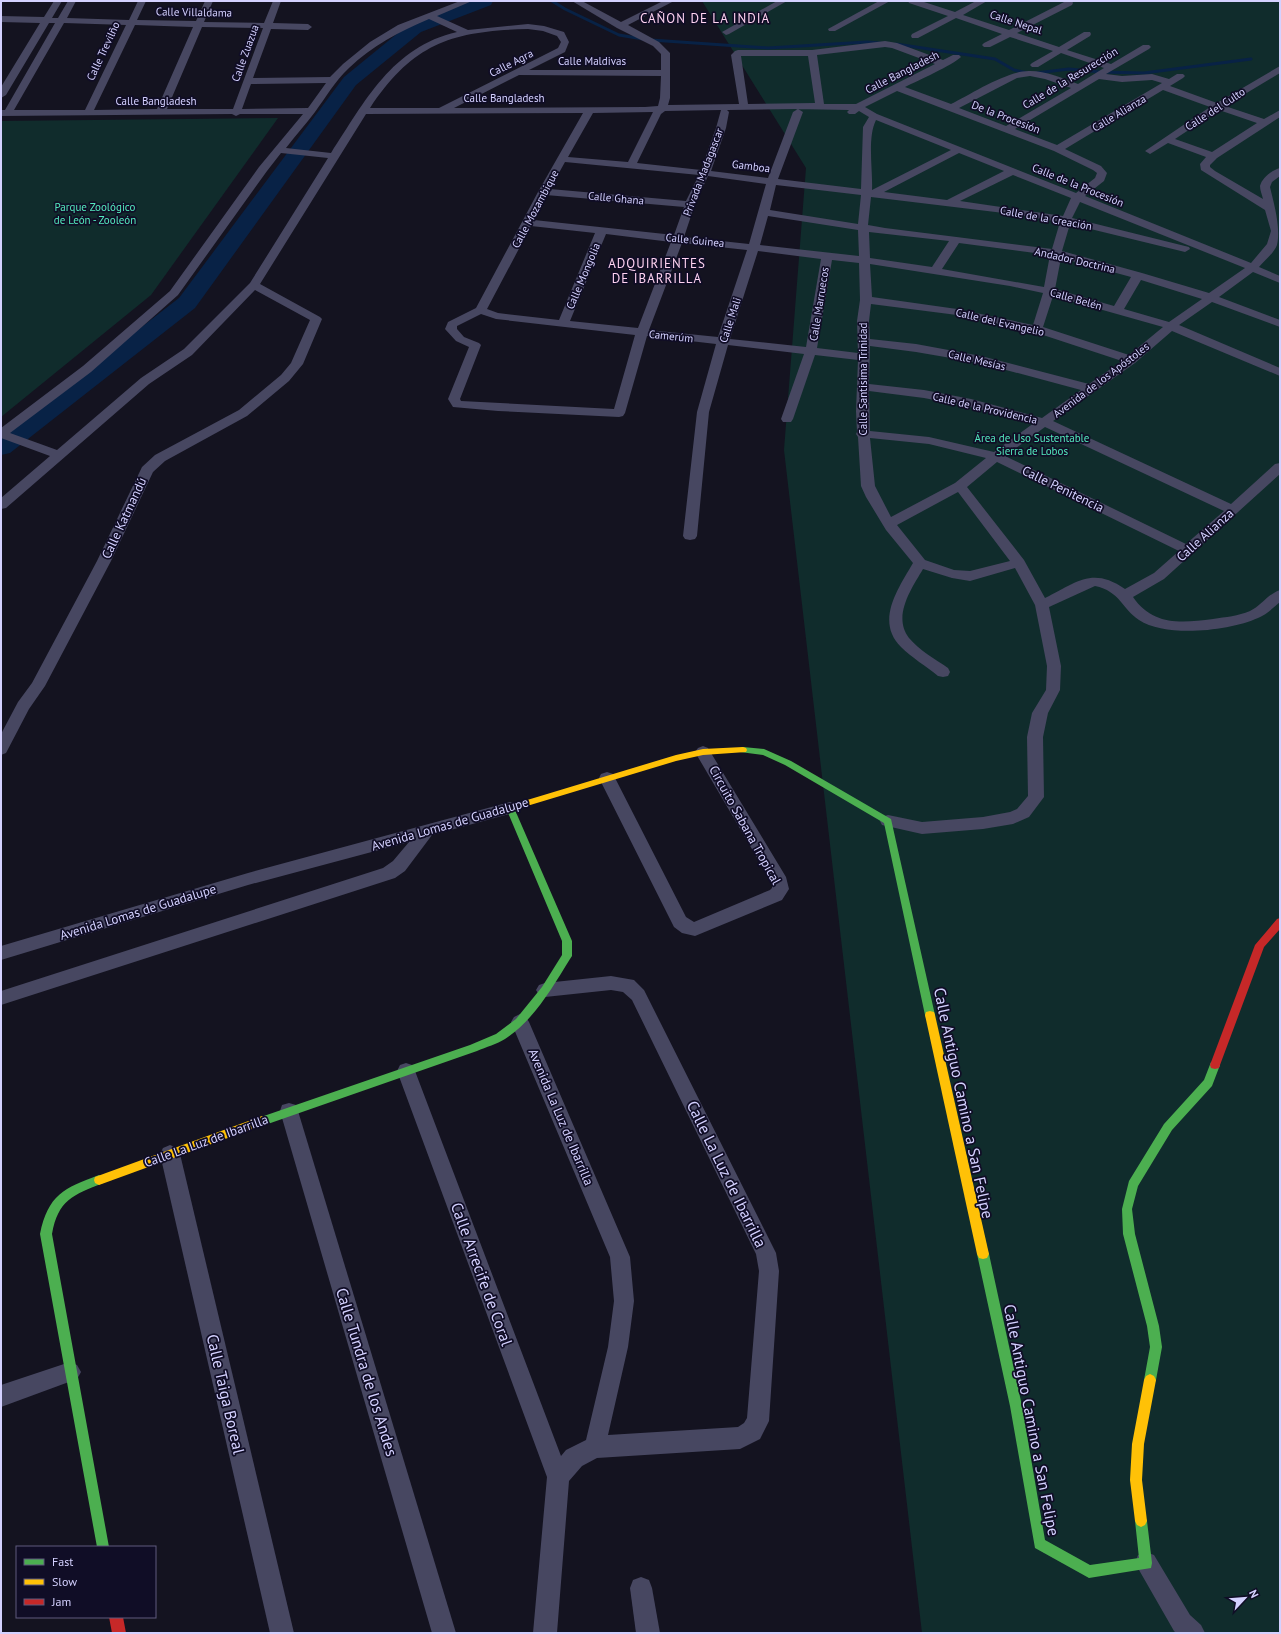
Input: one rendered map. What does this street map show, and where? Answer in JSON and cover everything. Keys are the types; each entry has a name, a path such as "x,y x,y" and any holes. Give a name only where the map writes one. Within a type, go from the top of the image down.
{"street":[{"path":"1,95 58,1"},
{"path":"4,113 72,1"},
{"name":"Calle Trevilño","path":"88,112 142,1"},
{"path":"161,112 210,1"},
{"name":"Calle Zuazua","path":"236,113 277,1"},
{"path":"54,454 5,435 87,369 174,293 262,169 283,151 333,80 346,66 373,44 401,28 432,17 468,1"},
{"path":"577,1 620,26 656,44 665,53 665,98 631,166"},
{"path":"620,26 670,1"},
{"path":"726,32 783,1"},
{"path":"832,29 886,1"},
{"name":"Calle Nepal","path":"912,1 1111,67"},
{"path":"916,36 983,1"},
{"path":"987,45 1069,3"},
{"path":"432,17 465,32"},
{"name":"Calle Villaldama","path":"1,19 308,26"},
{"name":"Calle Agra","path":"442,110 562,50 564,42 561,34 548,28 526,26 465,32"},
{"path":"1,505 54,454 145,381 188,352 254,284 329,156 364,111 372,98 404,61 426,46 443,38 465,32"},
{"path":"1035,65 1087,34"},
{"path":"744,106 736,55 741,53 812,53 885,44 894,45 944,64"},
{"name":"Calle de la Resurección","path":"1006,130 1146,47"},
{"path":"812,53 820,106"},
{"name":"Calle Bangladesh","path":"364,111 590,109 724,112 863,112 899,88 956,58"},
{"name":"Calle del Culto","path":"1150,151 1169,140 1218,106 1280,69"},
{"name":"Calle Maldivas","path":"518,73 666,73"},
{"path":"951,108 1014,76 1034,74 1050,77 1078,87"},
{"path":"1096,76 1122,79 1152,77 1218,106 1265,122"},
{"name":"Calle Alianza","path":"1058,149 1180,76"},
{"path":"248,81 333,80"},
{"name":"De la Procesión","path":"899,88 1058,149 1096,168 1102,173 1100,179 1078,197"},
{"name":"Calle Bangladesh","path":"660,110 744,106 820,106 863,112"},
{"name":"Calle Mozambique","path":"481,310 543,192 590,109"},
{"name":"Calle Bangladesh","path":"4,113 236,113 311,111"},
{"name":"Privada Madagascar","path":"481,310 452,324 451,329 460,339 475,345 454,399 457,404 503,408 619,413 642,332 690,204 704,173 721,128 724,112"},
{"name":"Calle Mali","path":"690,536 703,412 723,341 764,212 772,181 798,112"},
{"name":"Calle de la Procesión","path":"863,112 1224,255 1280,280"},
{"name":"Calle Santisima Trinidad","path":"863,112 868,127 870,192 863,227 866,300 863,320 864,342 862,357 862,434 868,486 872,496 889,524 920,563"},
{"path":"1270,208 1206,168 1205,164 1214,156 1280,113"},
{"path":"1169,140 1214,156"},
{"path":"870,192 958,150"},
{"path":"283,151 329,156"},
{"name":"Gamboa","path":"562,160 704,173 870,192"},
{"path":"949,203 1012,171"},
{"name":"Avenida de los Apóstoles","path":"889,524 960,486 995,457 1045,422 1089,388 1131,360 1171,326 1252,268 1272,245 1276,231 1265,187 1268,180 1280,171"},
{"name":"Calle Ghana","path":"543,192 690,204"},
{"name":"Calle de la Creación","path":"870,192 1012,211 1066,220 1204,254 1224,255"},
{"path":"1037,330 1049,291 1056,253 1066,220 1078,197"},
{"path":"764,212 863,227"},
{"name":"Calle Guinea","path":"527,222 864,260"},
{"name":"Andador Doctrina","path":"863,227 1056,253 1138,275 1212,298 1280,324"},
{"path":"1146,239 1152,227"},
{"name":"Calle Mongolia","path":"563,323 602,230"},
{"path":"935,271 956,239"},
{"name":"Calle Marruecos","path":"787,419 811,351 827,256"},
{"name":"Calle Belén","path":"864,260 1049,291 1171,326 1280,372"},
{"path":"1118,310 1138,275"},
{"name":"Calle Katmandú","path":"1,749 23,706 38,686 104,560 147,470 160,458 243,413 285,378 297,364 316,319 254,284"},
{"name":"Calle del Evangelio","path":"866,300 957,312 1037,330 1131,360"},
{"name":"Camerúm","path":"481,310 496,316 862,357"},
{"name":"Calle Mesías","path":"864,342 916,348 981,360 1089,388"},
{"name":"Calle de la Providencia","path":"863,387 924,394 971,403 1045,422 1233,510"},
{"name":"Calle Penitencia","path":"862,434 900,436 928,440 951,444 995,457 1188,550"},
{"name":"Calle Alianza","path":"1125,596 1159,576 1280,467"},
{"path":"888,821 922,828 984,823 1013,818 1023,813 1036,797 1036,737 1040,713 1053,690 1054,666 1042,605 1019,563 960,486"},
{"path":"943,672 902,640 894,622 897,605 920,563 952,574 970,576 1019,563"},
{"path":"1042,605 1096,580 1103,582 1125,596 1136,611 1150,620 1167,626 1186,627 1236,620 1254,615 1280,595"},
{"name":"Avenida Lomas de Guadalupe","path":"1,953 248,879 510,808 607,778 703,752 738,749 764,752 788,763 888,821"},
{"name":"Circuito Sabana Tropical","path":"607,778 680,922 688,928 695,929 776,895 781,889 780,882 703,752"},
{"path":"510,808 567,941 567,956 545,990 520,1022"},
{"name":"Calle Antiguo Camino a San Felipe","path":"888,821 1016,1406 1039,1544 1089,1572 1146,1563"},
{"path":"1,998 389,873 399,866 426,831"},
{"path":"1192,1633 1182,1623 1146,1563 1136,1480 1138,1444 1156,1347 1154,1326 1129,1234 1127,1209 1133,1185 1168,1127 1208,1083 1260,945 1280,922"},
{"name":"Calle La Luz de Ibarrilla","path":"545,990 611,983 628,985 638,995 766,1253 769,1271 758,1421 752,1431 740,1438 595,1447 574,1458 558,1477"},
{"name":"Calle La Luz de Ibarrilla","path":"103,1546 46,1234 48,1216 58,1201 73,1190 170,1154 289,1111 473,1048 500,1037 520,1022"},
{"name":"Avenida La Luz de Ibarrilla","path":"520,1022 620,1256 624,1301 618,1347 595,1447"},
{"name":"Calle Arrecife de Coral","path":"406,1071 558,1477"},
{"name":"Calle Tundra de los Andes","path":"289,1111 444,1633"},
{"name":"Calle Taiga Boreal","path":"170,1154 282,1633"},
{"path":"1,1396 70,1372"},
{"path":"545,1633 558,1477"},
{"path":"641,1588 648,1633"},
{"path":"116,1618 119,1633"}],"green space":[{"name":"Área de Uso Sustentable Sierra de Lobos","path":"702,1 1280,1 1280,1633 922,1633 784,450 806,168"},
{"name":"Parque Zoológico de León - Zooleón","path":"278,118 151,295 1,417 1,121"}],"waterway":[{"path":"1,448 187,303 350,81 415,28 485,1"},
{"path":"552,1 565,9 619,35 643,39"},
{"path":"651,40 768,48 867,42 880,43"},
{"path":"896,44 995,59 1014,70 1028,73"},
{"path":"1036,73 1069,69 1101,72 1144,73 1251,59"}],"traffic: fast":[{"path":"743,750 764,752 788,763 888,821 930,1015"},
{"path":"262,1121 473,1048 500,1037 520,1022 545,990 567,956 567,941 510,808 517,806"},
{"path":"1150,1380 1156,1347 1153,1326 1129,1234 1127,1209 1133,1185 1168,1127 1208,1083 1215,1065"},
{"path":"99,1180 78,1188 57,1204 48,1222 46,1234 103,1546"},
{"path":"983,1254 1016,1406 1039,1544 1089,1572 1146,1563 1141,1521"}],"traffic: slow":[{"path":"517,806 676,758 703,752 743,750"},
{"path":"930,1015 983,1254"},
{"path":"99,1180 262,1121"},
{"path":"1141,1521 1136,1480 1138,1444 1150,1380"}],"traffic: jam":[{"path":"1215,1065 1260,945 1280,922"},
{"path":"116,1618 119,1633"}],"district":[{"name":"CAÑON DE LA INDIA","path":"705,18"},
{"name":"ADQUIRIENTES DE IBARRILLA","path":"657,270"}]}
